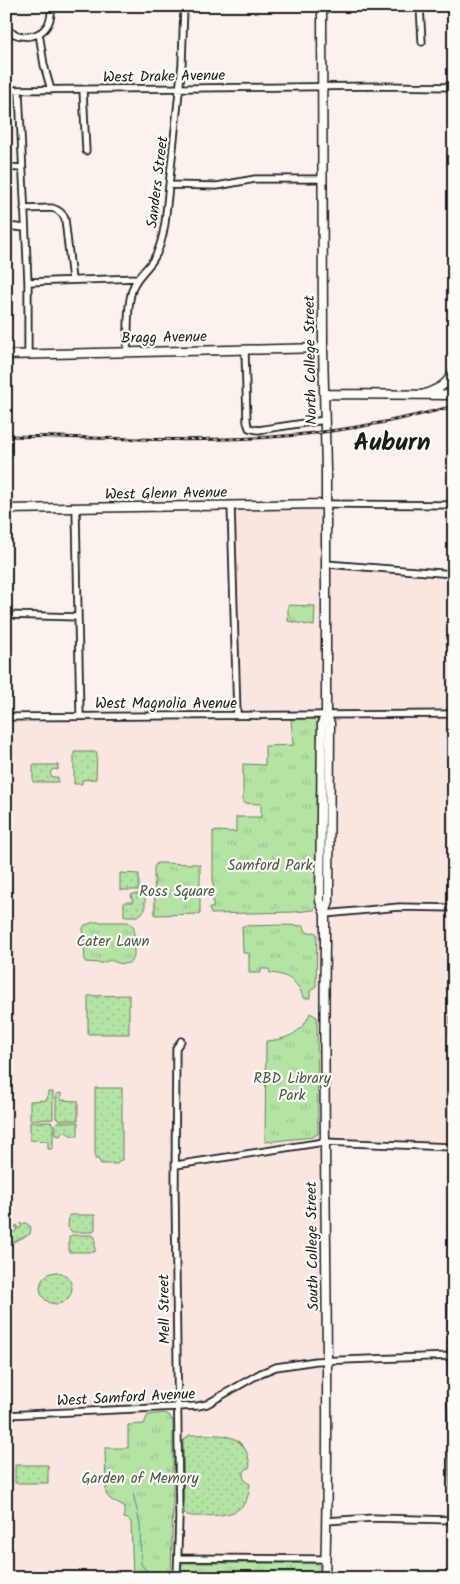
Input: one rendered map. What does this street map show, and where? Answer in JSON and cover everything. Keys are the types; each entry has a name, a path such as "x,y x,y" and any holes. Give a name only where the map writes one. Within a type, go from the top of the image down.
{"main road":[{"name":"North College Street","path":"322,6 323,348 326,420 326,714"},
{"name":"Bragg Avenue","path":"6,355 323,348"},
{"path":"421,396 443,386 454,372"},
{"path":"325,394 454,395"},
{"name":"West Glenn Avenue","path":"6,509 326,504"},
{"name":"South College Street","path":"325,1578 326,1207 324,1142 324,914 320,901 322,723 326,714"}],"street":[{"path":"6,29 22,37 31,37 39,33 46,28 50,21 51,6"},
{"name":"Sanders Street","path":"127,351 131,297 138,278 154,258 159,248 165,223 180,89 184,6"},
{"path":"420,6 422,42"},
{"path":"39,33 44,65 51,90"},
{"name":"West Drake Avenue","path":"6,90 323,87 453,88"},
{"path":"84,90 86,151"},
{"path":"19,91 21,168 28,282 28,354"},
{"path":"6,167 21,168"},
{"path":"170,185 217,186 255,179 323,179"},
{"path":"24,209 52,208 57,209 63,215 72,280"},
{"path":"6,226 25,228"},
{"path":"28,282 138,278"},
{"path":"245,350 247,422 249,428 258,430 326,420"},
{"path":"326,504 454,505"},
{"path":"231,505 237,715"},
{"path":"76,509 80,716"},
{"path":"326,564 454,574"},
{"path":"6,616 78,617"},
{"name":"West Magnolia Avenue","path":"6,717 454,714"},
{"path":"324,914 399,907 454,908"},
{"path":"454,998 451,1460 454,1498"},
{"name":"Mell Street","path":"176,1578 179,1518 176,1048 181,1041"},
{"path":"176,1165 324,1142 453,1152"},
{"name":"West Samford Avenue","path":"6,1415 177,1408 207,1404 276,1367 326,1361 453,1356"},
{"path":"326,1521 373,1518 454,1520"},
{"path":"178,1558 326,1559"}],"shaded area":[{"path":"326,504 326,564 454,574 454,998 452,1147 324,1142 325,1578 6,1578 6,717 236,715 231,505"}],"green space":[{"path":"288,605 315,606 314,626 288,621"},
{"name":"Samford Park","path":"291,718 316,718 319,722 317,905 314,910 294,912 211,914 209,908 213,908 213,831 236,832 236,817 261,817 261,804 243,803 243,764 265,765 265,746 293,745"},
{"path":"74,752 97,752 96,779 82,780 82,784 74,784"},
{"path":"33,765 58,765 58,770 53,769 50,773 52,777 58,777 58,782 33,782"},
{"name":"Ross Square","path":"157,863 200,865 200,914 155,915 154,867"},
{"path":"120,873 139,874 139,890 120,890"},
{"path":"145,894 145,910 138,916 124,916 124,902 133,902 131,895"},
{"name":"Cater Lawn","path":"92,922 128,922 134,927 134,957 132,961 124,964 110,960 102,963 85,962 83,928"},
{"path":"242,926 304,926 308,933 315,932 317,934 316,986 310,991 310,998 303,998 298,987 291,979 270,973 269,969 261,969 261,973 249,973 249,953 243,953"},
{"path":"129,995 129,1034 88,1034 88,996"},
{"name":"RBD Library Park","path":"310,1013 317,1017 318,1134 312,1137 265,1142 266,1041 280,1039 293,1034 303,1026"},
{"path":"95,1088 122,1088 122,1160 117,1164 101,1164 98,1159 95,1159"},
{"path":"48,1092 53,1092 53,1119 30,1120 30,1101 47,1100"},
{"path":"61,1093 61,1100 78,1101 78,1120 58,1120 56,1118 56,1094"},
{"path":"30,1122 51,1122 53,1124 53,1149 48,1149 48,1141 30,1140"},
{"path":"57,1122 78,1122 78,1136 72,1136 66,1132 60,1136 56,1135 55,1124"},
{"path":"69,1215 95,1215 95,1229 93,1232 72,1232 68,1227"},
{"path":"26,1223 31,1227 30,1234 8,1245 6,1244 6,1238 17,1230 15,1226 17,1225 19,1229 22,1227 20,1224"},
{"path":"71,1235 92,1235 95,1237 95,1252 69,1252 69,1237"},
{"path":"56,1272 62,1273 67,1277 71,1282 71,1294 67,1299 62,1303 56,1304 50,1303 45,1299 41,1294 40,1288 41,1282 45,1277 50,1273"},
{"name":"Garden of Memory","path":"165,1413 173,1421 171,1578 133,1578 131,1522 124,1518 124,1507 110,1499 106,1494 105,1448 128,1448 128,1425 144,1424 148,1415"},
{"path":"189,1435 219,1435 236,1440 243,1446 248,1455 250,1467 243,1476 250,1484 245,1502 235,1511 228,1514 203,1516 193,1516 184,1513 183,1441"},
{"path":"15,1465 48,1465 48,1483 15,1483"},
{"path":"184,1563 316,1563 321,1567 320,1578 181,1578 181,1566"}],"waterway":[{"path":"133,1493 140,1524 141,1564 156,1578"}],"railway":[{"path":"6,436 172,440 271,437 363,426 454,406"}],"district":[{"name":"Auburn","path":"392,441"}]}
